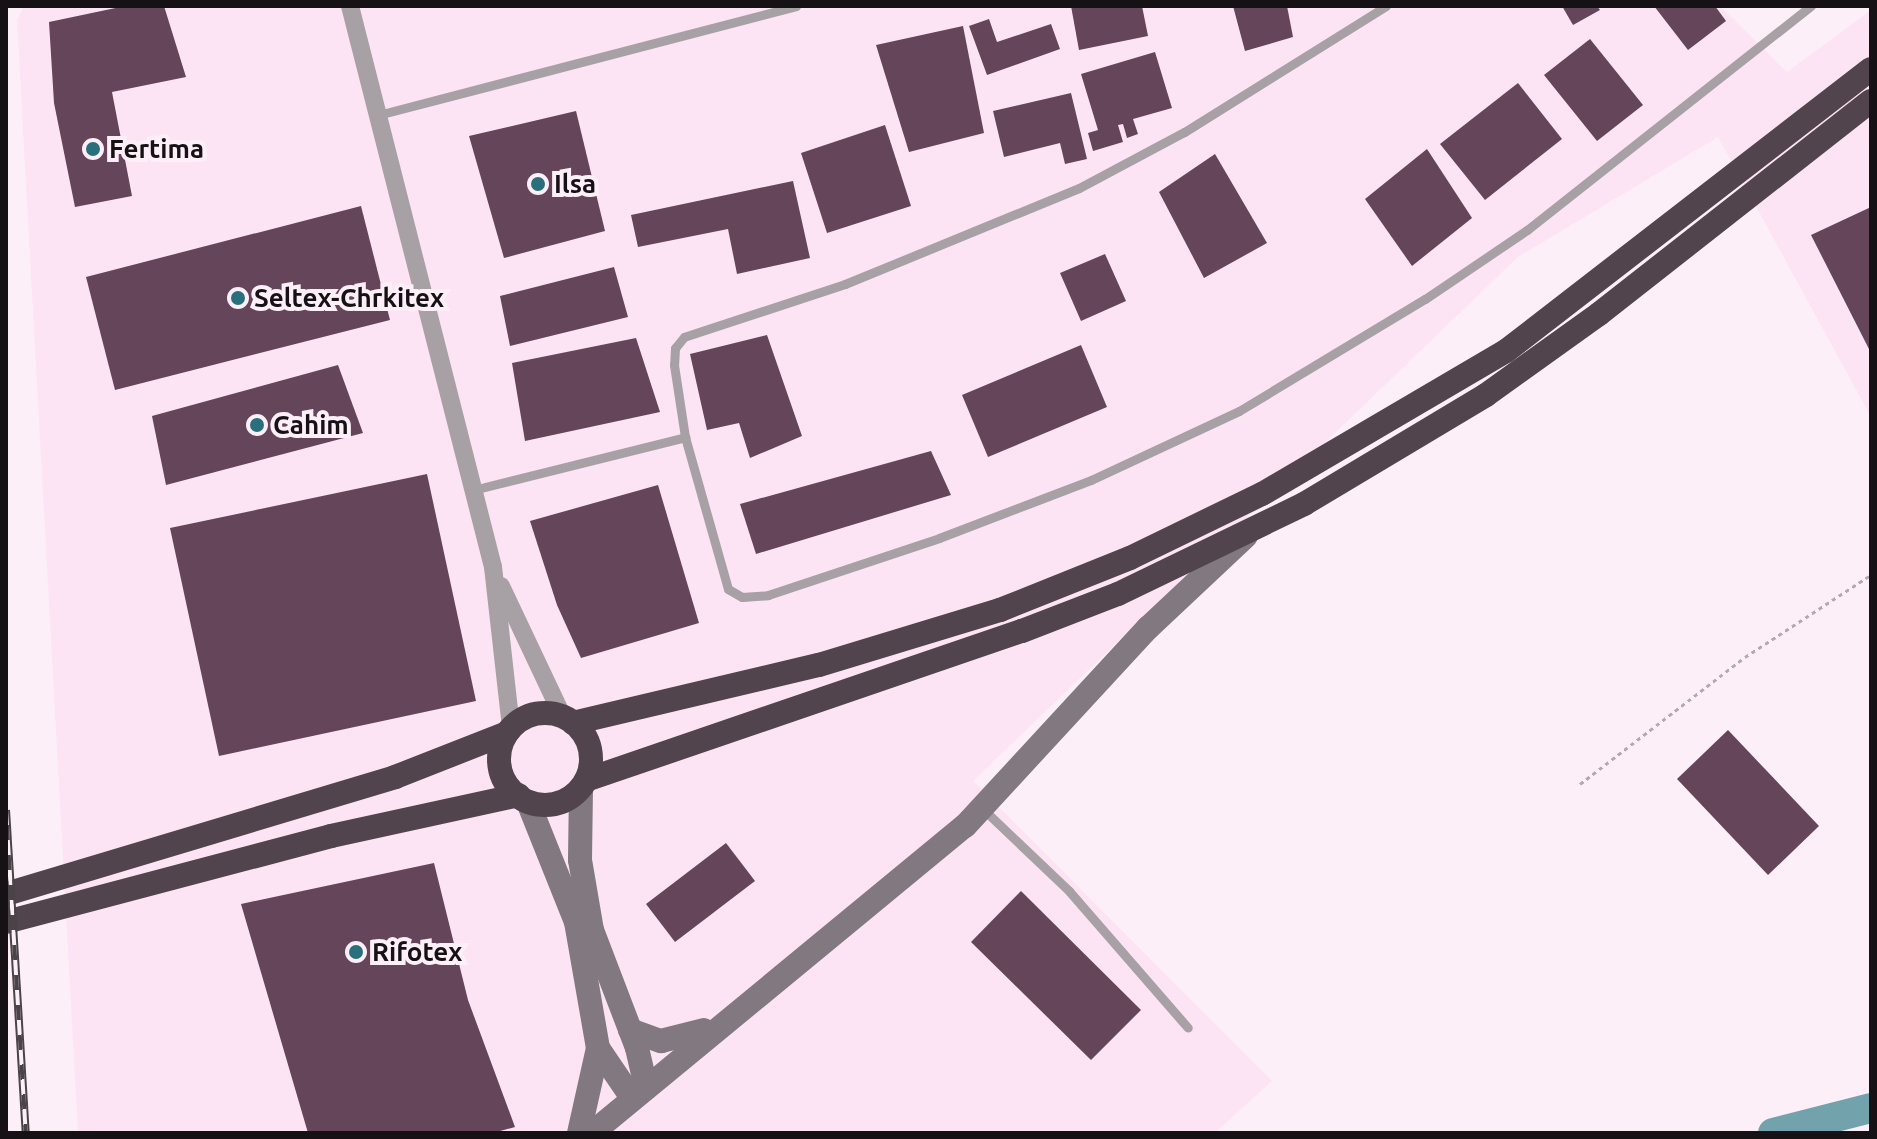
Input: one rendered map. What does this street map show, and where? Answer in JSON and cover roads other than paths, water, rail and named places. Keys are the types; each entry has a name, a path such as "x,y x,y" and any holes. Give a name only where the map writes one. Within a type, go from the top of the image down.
{"highway":[{"path":"6,894 395,777 509,731 538,714 568,720 806,668 1000,610 1130,558 1262,494 1506,351 1726,186 1871,69"},
{"path":"6,922 331,836 523,799 556,804 583,784 982,646 1118,594 1251,531 1486,395 1599,314 1871,101"},
{"path":"568,720 591,755 583,784"},
{"path":"509,731 499,768 523,799"}],"street":[{"path":"350,6 493,567 509,731"},
{"path":"592,1133 727,1018 983,809 1148,628 1251,531"},
{"path":"493,567 568,720"},
{"path":"583,784 584,895 602,964 630,1030 639,1092"},
{"path":"523,799 576,922 598,1048 579,1133"},
{"path":"630,1030 647,1038 678,1040 727,1018"},
{"path":"598,1048 639,1092"}],"lane":[{"path":"377,115 796,6"},
{"path":"1386,6 1184,132 1079,188 845,284 684,337 675,348 674,365 685,437 725,582 742,597 785,590 1037,502 1239,411 1425,299 1623,158 1811,6"},
{"path":"473,490 685,437"},
{"path":"983,809 1069,891 1188,1028"}],"waterway":[{"path":"1773,1133 1871,1108"}],"railway":[{"path":"6,810 26,1133"}],"place":[{"name":"Fertima","path":"93,149"},
{"name":"Ilsa","path":"538,184"},
{"name":"Seltex-Chrkitex","path":"238,298"},
{"name":"Cahim","path":"257,425"},
{"name":"Rifotex","path":"356,952"}]}
